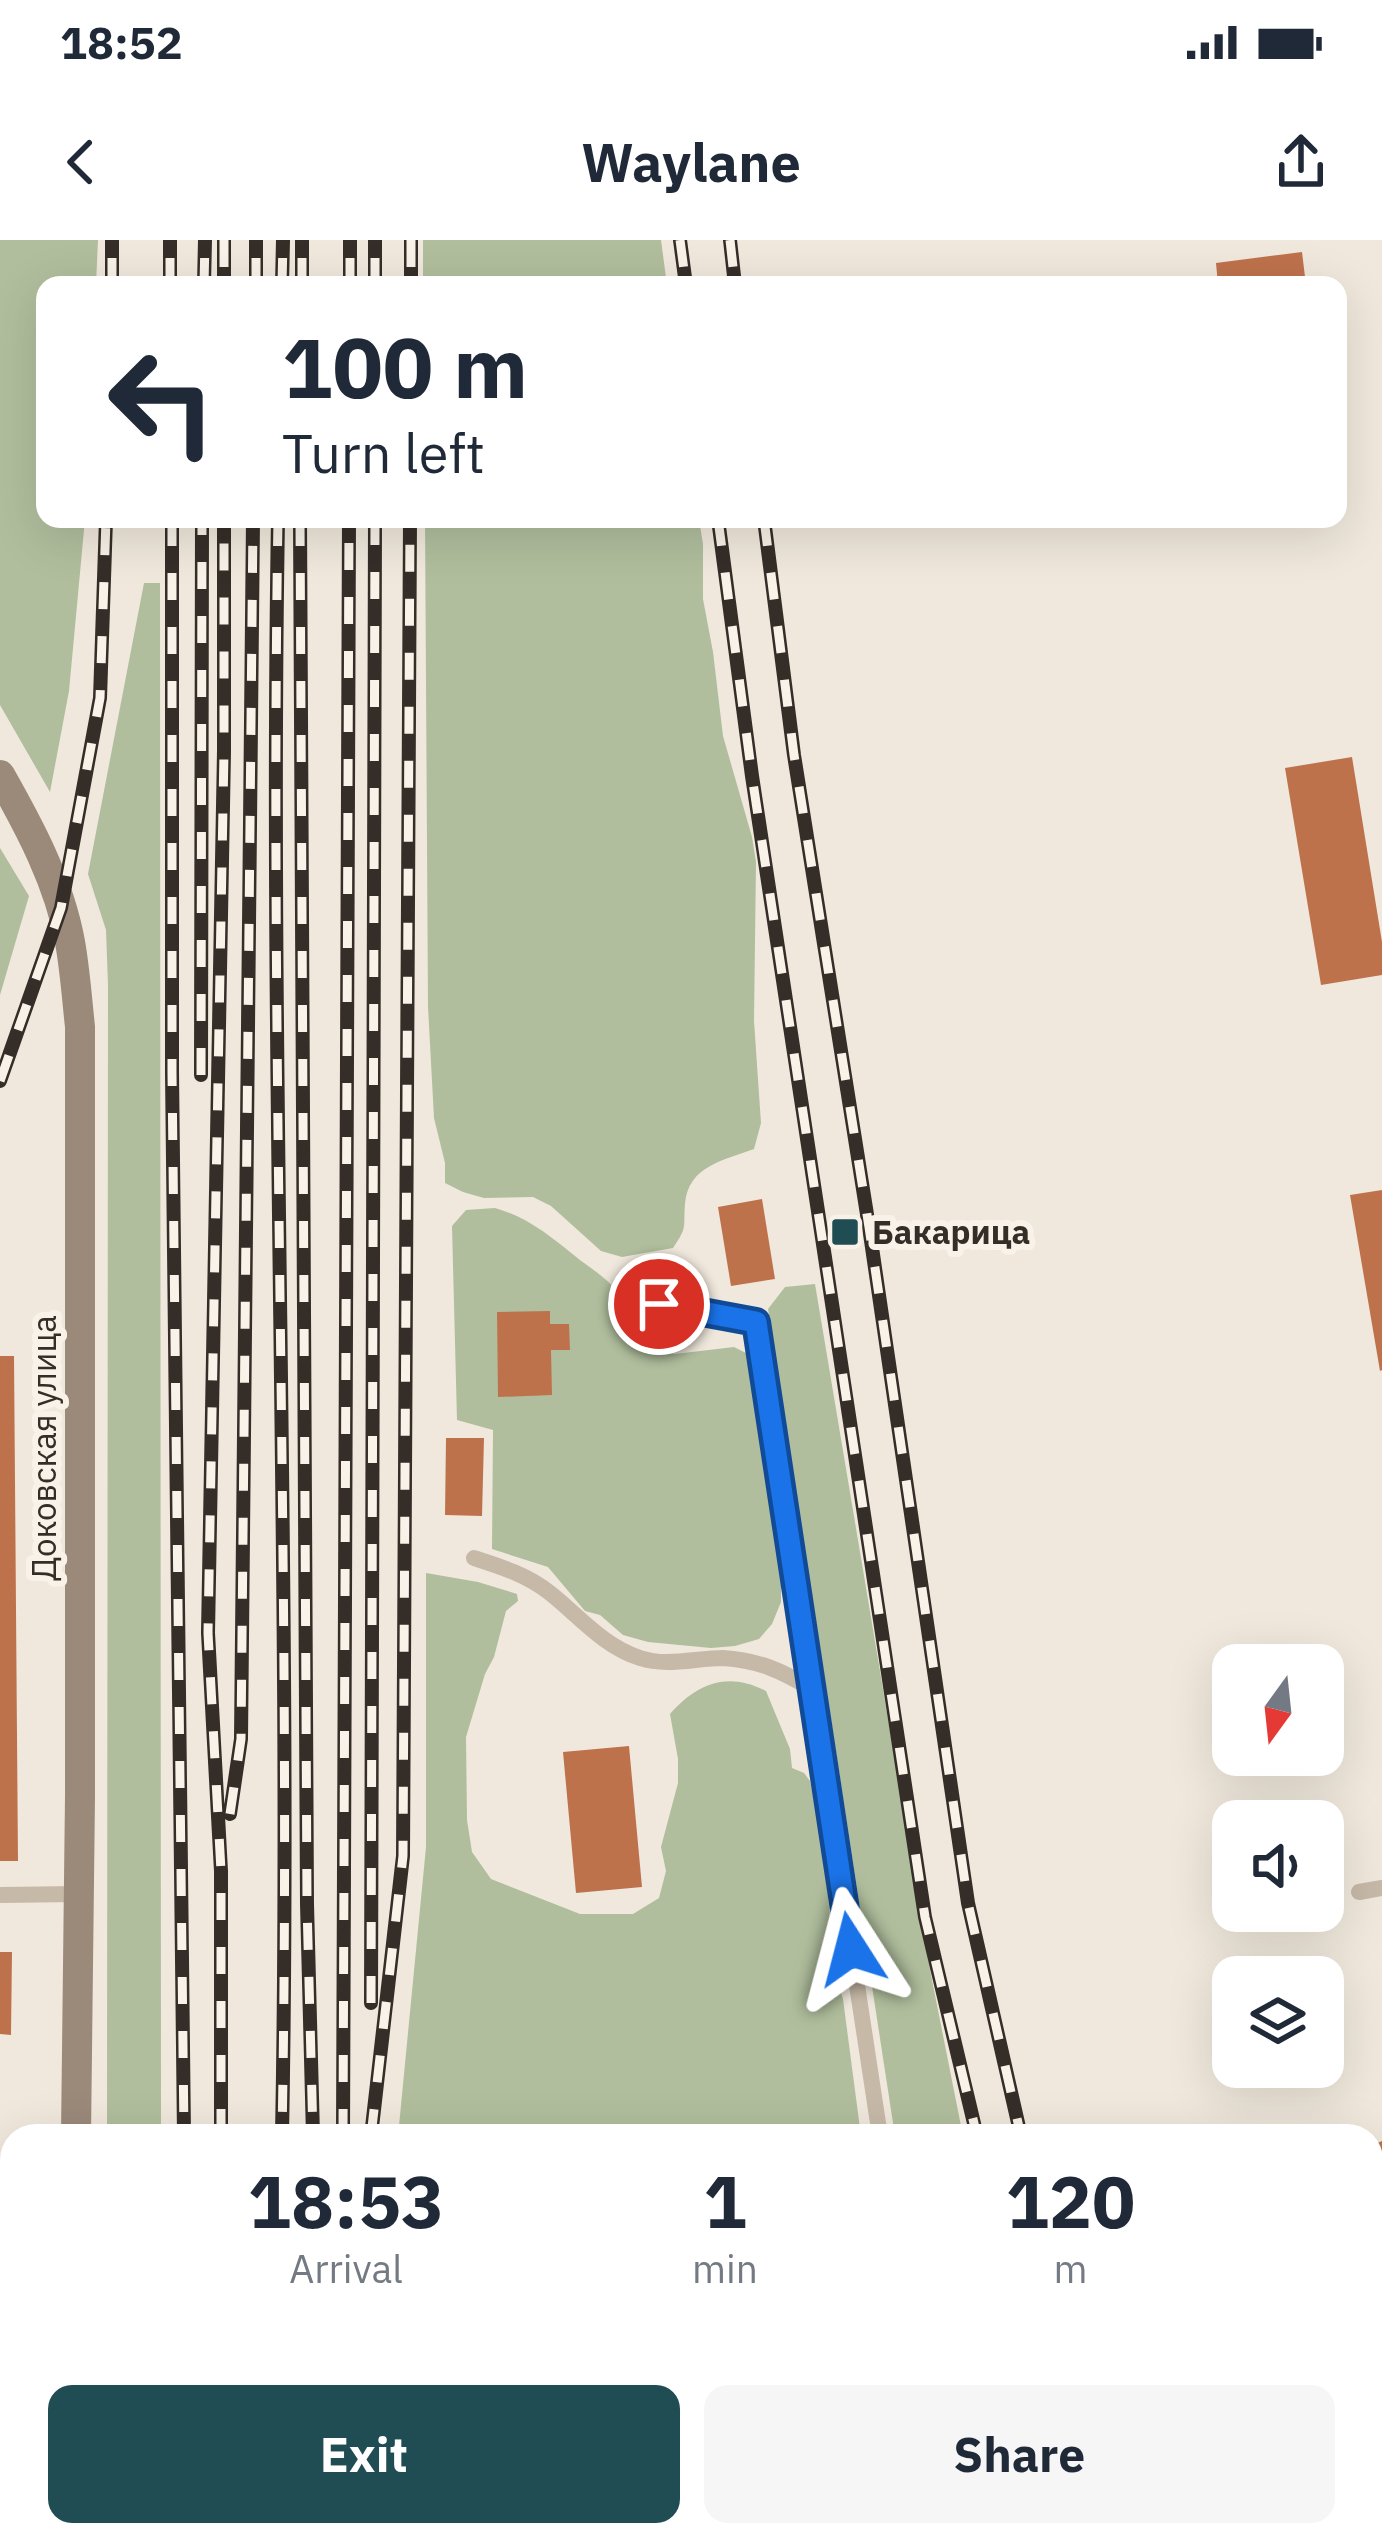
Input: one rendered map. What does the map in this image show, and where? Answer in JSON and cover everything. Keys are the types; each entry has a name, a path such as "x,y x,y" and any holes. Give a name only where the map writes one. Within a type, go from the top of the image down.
{"street":[{"name":"Доковская улица","path":"0,776 52,879 69,939 80,1028 80,1894 70,2124"}],"lane":[{"path":"659,1304 756,1322 878,2124"},
{"path":"474,1558 523,1574 596,1634 640,1658 669,1662 725,1658 775,1667 810,1688"},
{"path":"1359,1892 1382,1888"},
{"path":"0,1895 80,1894"}],"green space":[{"path":"0,240 98,240 96,276 36,276 36,528 84,528 69,691 50,792 0,705"},
{"path":"423,240 661,240 666,276 423,276"},
{"path":"425,528 700,528 703,599 723,736 756,862 754,1021 761,1123 754,1149 709,1166 693,1181 683,1231 673,1248 622,1257 601,1251 551,1206 533,1197 484,1198 463,1192 445,1183 434,1118 428,1007"},
{"path":"144,583 160,583 161,2124 107,2124 108,985 106,930 88,874"},
{"path":"0,848 29,896 0,995"},
{"path":"495,1208 538,1228 609,1282 621,1299 633,1347 675,1354 734,1347 748,1354 781,1584 781,1602 759,1639 711,1648 623,1635 600,1615 585,1611 548,1567 492,1549 493,1430 457,1420 452,1226 466,1210"},
{"path":"815,1284 931,1975 961,2124 893,2124 768,1309 785,1287"},
{"path":"426,1573 517,1594 518,1601 506,1611 466,1737 472,1852 491,1879 580,1914 633,1914 659,1898 666,1871 661,1847 678,1783 670,1714 714,1683 739,1682 766,1691 790,1749 792,1768 810,1781 822,1839 832,1936 824,1965 837,1980 843,1999 859,2124 399,2124 426,1847"}],"building":[{"path":"1302,252 1305,276 1217,276 1216,263"},
{"path":"1352,757 1382,942 1382,975 1321,985 1285,768"},
{"path":"1382,1190 1382,1370 1380,1371 1350,1195"},
{"path":"762,1199 775,1279 731,1286 718,1207"},
{"path":"550,1311 550,1324 569,1324 570,1350 551,1350 552,1395 498,1397 497,1312"},
{"path":"0,1356 14,1356 18,1861 0,1861"},
{"path":"446,1438 484,1438 482,1516 445,1515"},
{"path":"629,1746 642,1887 576,1893 563,1752"},
{"path":"0,1952 12,1952 11,2035 0,2034"}],"railway":[{"path":"112,240 112,276"},
{"path":"170,240 170,276"},
{"path":"204,276 205,240"},
{"path":"224,240 224,276"},
{"path":"256,240 256,276"},
{"path":"282,276 283,240"},
{"path":"302,240 302,276"},
{"path":"350,240 350,276"},
{"path":"375,240 375,276"},
{"path":"411,240 411,276"},
{"path":"680,240 685,276"},
{"path":"730,240 734,276"},
{"path":"0,1081 61,908 100,698 106,528"},
{"path":"172,528 172,1072 184,2124"},
{"path":"201,1075 202,528"},
{"path":"221,2124 221,1871 208,1633 224,528"},
{"path":"230,1814 241,1739 253,528"},
{"path":"278,528 282,2124"},
{"path":"300,528 307,1904 313,2124"},
{"path":"343,2124 349,528"},
{"path":"371,2003 375,528"},
{"path":"372,2124 403,1856 410,528"},
{"path":"719,528 752,776 925,1917 974,2124"},
{"path":"765,528 794,755 968,1903 1018,2124"}],"place":[{"name":"Бакарица","path":"845,1232"}],"route":[{"path":"659,1304 756,1322 851,1949"}]}
